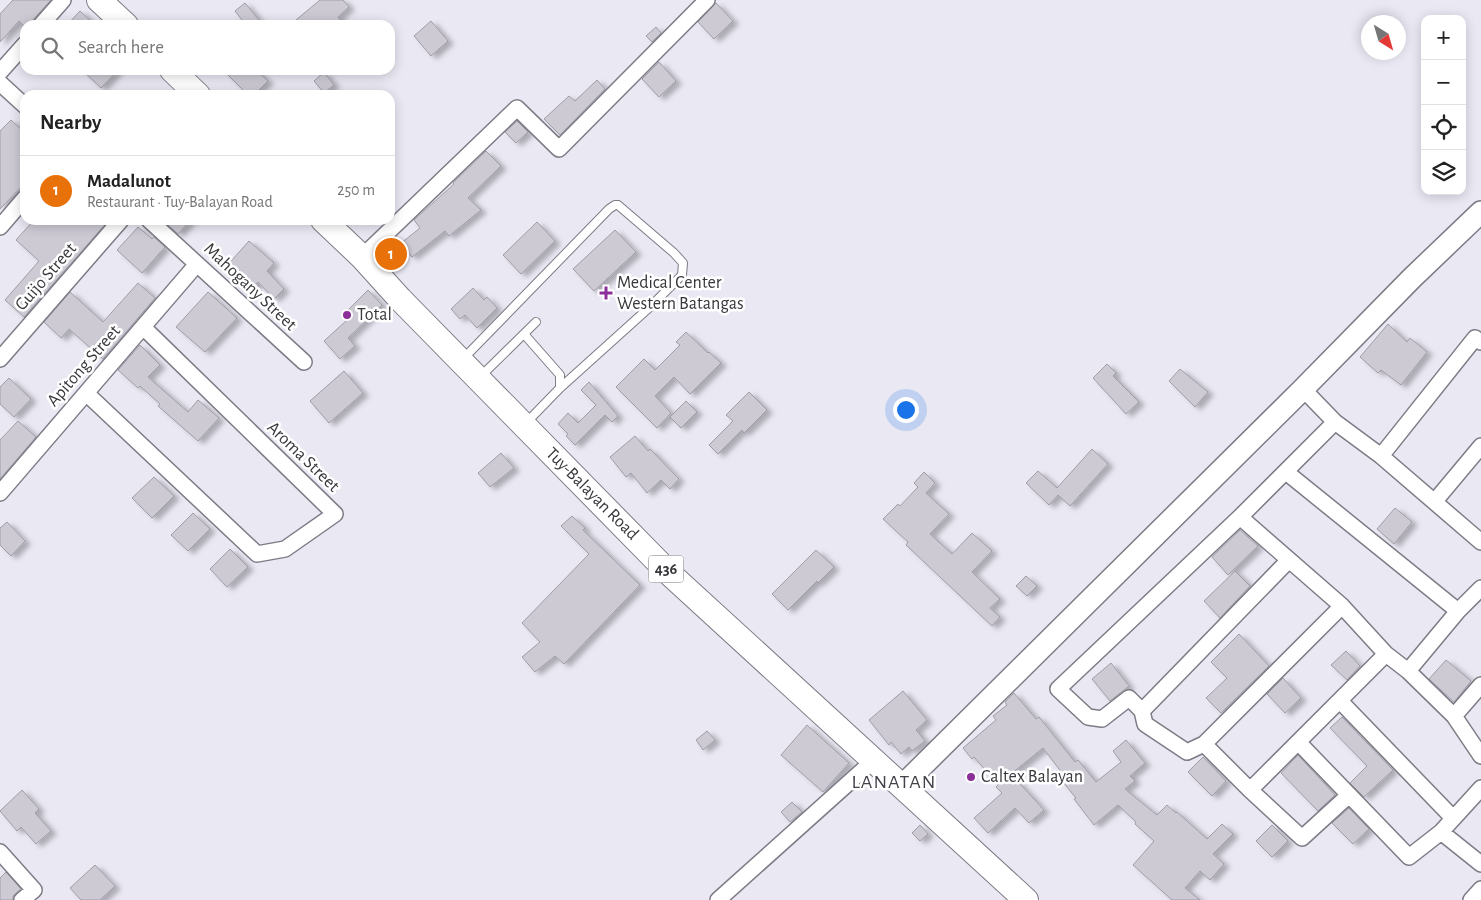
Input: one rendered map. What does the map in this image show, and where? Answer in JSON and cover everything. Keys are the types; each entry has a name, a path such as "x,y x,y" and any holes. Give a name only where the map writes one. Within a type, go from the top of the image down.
{"main road":[{"path":"100,0 121,20"},
{"path":"177,75 193,90"},
{"name":"Tuy-Balayan Road","path":"332,225 461,362 670,574 1026,900"}],"street":[{"path":"45,20 63,0"},
{"path":"362,257 517,108 559,149 707,0"},
{"path":"0,72 20,50"},
{"path":"0,83 20,101"},
{"path":"0,226 20,204"},
{"path":"903,786 1303,390 1412,278 1481,212"},
{"name":"Guijo Street","path":"0,359 117,225"},
{"name":"Mahogany Street","path":"154,225 304,362"},
{"name":"Apitong Street","path":"0,493 197,264"},
{"name":"Aroma Street","path":"86,393 257,554 285,549 335,514 143,328"},
{"path":"1381,456 1475,338 1481,342"},
{"path":"1303,390 1335,422 1381,456 1481,542"},
{"path":"1335,422 1240,518 1058,688 1088,717 1102,720 1129,698 1142,711 1145,724 1187,752 1204,744 1342,606"},
{"path":"1435,501 1481,446"},
{"path":"1286,472 1458,611"},
{"path":"1240,518 1342,606 1386,654 1408,671 1454,716 1481,756"},
{"path":"1142,711 1289,560"},
{"path":"1408,671 1458,611 1481,588"},
{"path":"1250,790 1386,654"},
{"path":"1454,716 1481,685"},
{"path":"1340,701 1453,818"},
{"path":"1298,743 1409,857 1441,832 1481,788"},
{"path":"1204,744 1302,838 1348,796"},
{"path":"718,900 873,761"},
{"path":"1441,832 1481,864"},
{"path":"0,852 28,895"},
{"path":"1471,900 1481,889"}],"lane":[{"path":"461,362 615,205 618,205 674,253 683,263 682,275 651,306 560,388 524,425"},
{"path":"478,379 536,322"},
{"path":"524,334 560,375 560,388"}],"building":[{"path":"13,0 51,0 33,20 20,20 0,42 0,14"},
{"path":"320,0 343,0 349,7 338,17 340,20 296,20"},
{"path":"245,3 259,20 242,20 235,11"},
{"path":"716,3 733,21 714,39 698,22"},
{"path":"80,11 90,20 72,20"},
{"path":"431,21 448,41 431,56 414,36"},
{"path":"656,27 661,33 652,42 646,36"},
{"path":"659,62 676,81 659,97 642,79"},
{"path":"87,75 113,75 101,88"},
{"path":"228,75 261,75 268,81 259,90 243,90"},
{"path":"321,75 326,75 334,85 328,90 322,90 314,81"},
{"path":"597,80 605,89 560,135 544,119 569,96 575,101"},
{"path":"11,120 20,128 20,188 0,209 0,131"},
{"path":"517,121 528,132 516,143 505,132"},
{"path":"486,151 501,166 468,198 481,210 449,236 445,231 412,257 400,244 420,228 414,220 454,184"},
{"path":"537,222 555,241 521,274 503,255"},
{"path":"30,225 105,225 24,317 5,300 39,261 16,240"},
{"path":"168,225 186,225 178,234"},
{"path":"138,227 165,247 142,273 117,250"},
{"path":"615,230 636,252 594,291 573,269"},
{"path":"249,241 274,263 267,271 284,289 274,299 258,282 248,293 223,270"},
{"path":"138,283 155,298 103,359 69,329 61,338 44,322 70,292 103,322"},
{"path":"473,288 484,300 487,297 497,308 477,328 465,315 460,319 451,309"},
{"path":"368,290 382,305 348,338 355,346 340,359 324,341 347,320 343,315"},
{"path":"208,292 237,318 205,352 176,327"},
{"path":"1388,324 1407,342 1410,338 1427,352 1401,385 1381,370 1378,373 1360,357"},
{"path":"686,332 721,363 690,394 674,377 655,396 671,413 657,428 616,387 644,359 655,370 680,345 676,342"},
{"path":"140,345 160,365 148,377 188,412 198,400 219,418 198,441 158,406 160,404 140,386 138,388 118,370"},
{"path":"1107,364 1116,373 1113,376 1139,402 1126,414 1093,378"},
{"path":"1180,369 1208,392 1195,407 1169,381"},
{"path":"344,371 363,393 329,423 310,401"},
{"path":"9,378 31,399 14,417 0,404 0,387"},
{"path":"589,382 618,416 612,422 605,415 575,445 558,424 568,413 578,423 596,405 581,390"},
{"path":"749,392 767,410 744,433 742,430 718,454 709,445 733,421 726,415"},
{"path":"686,401 697,412 681,428 670,417"},
{"path":"18,421 36,437 0,479 0,440"},
{"path":"635,436 648,451 650,449 679,479 670,489 661,480 647,493 631,473 626,477 610,457"},
{"path":"1092,449 1108,464 1070,506 1058,495 1049,505 1026,483 1038,471 1057,488"},
{"path":"501,453 514,468 490,487 478,473"},
{"path":"924,472 935,483 926,493 949,514 930,534 952,554 972,533 992,551 972,572 1000,599 990,608 1000,617 992,626 906,545 908,542 883,519 898,504 900,506 918,487 914,483"},
{"path":"154,477 174,496 152,518 132,498"},
{"path":"1395,508 1412,522 1394,544 1377,529"},
{"path":"193,513 210,529 188,551 171,535"},
{"path":"572,516 585,528 583,530 640,585 564,664 555,656 535,672 522,657 540,642 522,623 589,554 561,526"},
{"path":"7,522 25,541 11,556 0,545 0,528"},
{"path":"1240,530 1258,546 1228,575 1212,557"},
{"path":"230,549 248,567 227,587 210,569"},
{"path":"816,550 834,567 788,610 772,594"},
{"path":"1235,571 1250,586 1220,618 1204,601"},
{"path":"1026,576 1037,586 1027,596 1016,586"},
{"path":"1239,634 1269,666 1221,713 1206,698 1227,678 1211,662"},
{"path":"1346,651 1360,666 1347,680 1331,665"},
{"path":"1446,660 1471,681 1454,702 1429,679"},
{"path":"1111,663 1129,686 1110,701 1092,679"},
{"path":"1283,678 1301,698 1285,713 1267,694"},
{"path":"903,691 927,720 916,730 925,741 912,751 909,747 901,754 891,742 889,745 869,720"},
{"path":"1014,693 1036,719 1039,717 1075,762 1078,760 1096,782 1121,762 1113,751 1126,740 1145,763 1130,776 1135,781 1125,789 1157,815 1167,805 1207,839 1222,824 1233,834 1213,854 1224,864 1210,880 1200,871 1185,888 1200,900 1172,900 1133,865 1154,841 1118,805 1094,825 1058,776 1062,773 1043,748 1011,774 1044,810 1029,823 1015,808 988,833 974,818 1002,793 996,787 998,785 974,757 972,759 963,748 996,720 993,716 1007,705 1005,702"},
{"path":"1342,717 1393,770 1364,797 1350,783 1367,766 1330,728"},
{"path":"807,725 849,763 823,792 781,755"},
{"path":"707,731 715,740 703,750 696,740"},
{"path":"1298,755 1335,795 1318,811 1281,773"},
{"path":"1203,757 1226,781 1212,796 1188,772"},
{"path":"22,790 39,809 35,813 51,831 36,844 21,827 17,831 0,811"},
{"path":"792,802 802,812 790,822 781,812"},
{"path":"1349,808 1369,829 1353,844 1332,823"},
{"path":"920,825 928,834 920,841 912,833"},
{"path":"1272,825 1288,841 1272,857 1256,841"},
{"path":"95,865 115,886 100,900 81,900 70,888"},
{"path":"6,872 21,889 13,896 13,900 0,900 0,878"}],"place":[{"name":"Madalunot","path":"391,254"},
{"name":"Medical Center Western Batangas","path":"606,293"},
{"name":"Total","path":"347,315"},
{"name":"Caltex Balayan","path":"971,777"}],"district":[{"name":"LANATAN","path":"894,782"}]}
